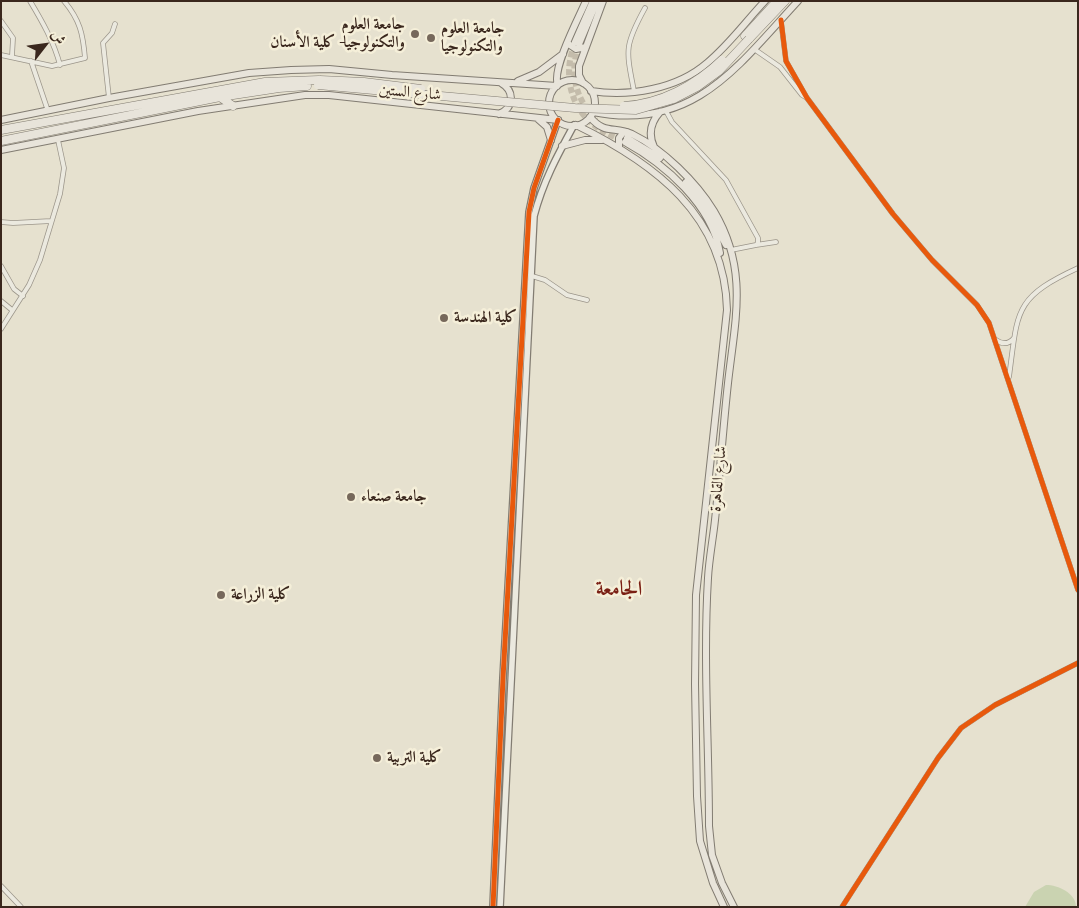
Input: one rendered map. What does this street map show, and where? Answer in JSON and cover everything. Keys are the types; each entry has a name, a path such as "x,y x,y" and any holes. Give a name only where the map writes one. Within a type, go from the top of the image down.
{"highway":[{"name":"شارع الستين","path":"1,130 265,82 318,82 576,108 636,110 674,99 697,87 719,71 777,1"},
{"name":"شارع الستين","path":"747,38 785,1"},
{"name":"شارع الستين","path":"1,141 220,97 318,82"},
{"path":"220,97 232,106"},
{"path":"48,111 52,120"},
{"path":"46,132 48,141"}],"main road":[{"path":"558,85 556,76 563,53 586,1"},
{"path":"593,1 580,44 578,69 584,84 591,90 606,93 655,88 671,83 696,71 708,63 765,1"},
{"path":"580,44 597,1"},
{"path":"567,43 576,49 603,1"},
{"path":"591,115 636,116 663,111 694,100 722,80 798,1"},
{"path":"510,83 525,79 539,72 552,64 563,53"},
{"name":"شارع الستين","path":"1,120 108,98 249,73 306,69 329,69 501,83 558,85"},
{"path":"584,84 571,80 558,85 552,94 550,103 552,113 558,120 566,124 575,125 584,122 591,115 594,99 591,90"},
{"path":"498,114 502,113 509,106 512,97 509,88 501,83"},
{"path":"634,91 630,104 636,116"},
{"name":"شارع الستين","path":"1,150 198,111 306,95 329,95 558,120"},
{"path":"654,147 650,131 655,119 663,111"},
{"name":"شارع القاهرة","path":"591,115 597,124 606,129 654,147 689,179 703,195 721,224 730,250 737,280 738,303 708,576 706,634 709,826 712,855 722,883 734,907"},
{"path":"536,119 547,127 551,140"},
{"name":"شارع القاهرة","path":"575,125 608,141 657,173 682,198 703,226 720,263 726,291 727,310 696,595 697,796 700,841 713,883 724,907"},
{"path":"619,148 619,138 623,133 664,167 695,201 714,234 720,263"},
{"path":"626,137 652,152 684,180 704,206 730,250"},
{"path":"562,146 585,140 608,141"},
{"path":"697,796 709,796"}],"street":[{"path":"30,1 43,23 60,65"},
{"path":"1,55 52,66 85,58 78,21 64,1"},
{"path":"634,91 628,46 630,37 646,8"},
{"path":"780,20 785,56 791,76 802,95 807,98 904,228 932,260 977,305 989,323 1078,590"},
{"path":"1,21 13,38 12,56"},
{"path":"108,98 103,43 112,33 115,24"},
{"path":"753,49 791,76"},
{"path":"31,61 48,111"},
{"path":"663,111 728,184 758,238 756,245"},
{"path":"523,380 526,247 529,212 534,188 558,120"},
{"path":"500,907 503,678 522,391 532,276 534,216 541,190 562,146 575,125"},
{"path":"1,329 23,296 40,260 60,194 64,168 58,140"},
{"path":"534,188 541,190"},
{"path":"1,222 51,221"},
{"path":"730,250 776,242"},
{"path":"1,266 14,289 23,296"},
{"path":"1009,379 1014,336 1019,315 1031,296 1045,284 1078,268"},
{"path":"532,276 546,280 567,295 587,300"},
{"path":"1,301 12,310"},
{"path":"996,340 1006,343 1014,336"},
{"path":"493,907 520,528 522,391"},
{"path":"842,907 938,758 961,728 995,705 1078,663"},
{"path":"503,678 510,681"},
{"path":"1,886 21,907"},
{"path":"13,907 17,902"}],"green space":[{"path":"1046,885 1056,886 1066,891 1073,898 1076,907 1025,907 1034,892"}],"tunnel":[{"path":"575,43 569,65 569,77 574,98 579,108 594,125 622,140"},
{"path":"579,45 574,65 576,85 583,103 596,120"}],"cycle path":[{"path":"781,20 786,61 807,98 893,214 932,260 977,305 989,323 1078,590"},
{"path":"493,907 503,678 529,212 534,188 558,120"},
{"path":"842,907 938,758 961,728 995,705 1078,663"}],"place":[{"name":"جامعة العلوم والتكنولوجيا- كلية الأسنان","path":"415,34"},
{"name":"جامعة العلوم والتكنولوجيا","path":"431,38"},
{"name":"كلية الهندسة","path":"444,318"},
{"name":"جامعة صنعاء","path":"351,497"},
{"name":"كلية الزراعة","path":"221,595"},
{"name":"كلية التربية","path":"377,758"}],"district":[{"name":"الجامعة","path":"619,590"}]}
